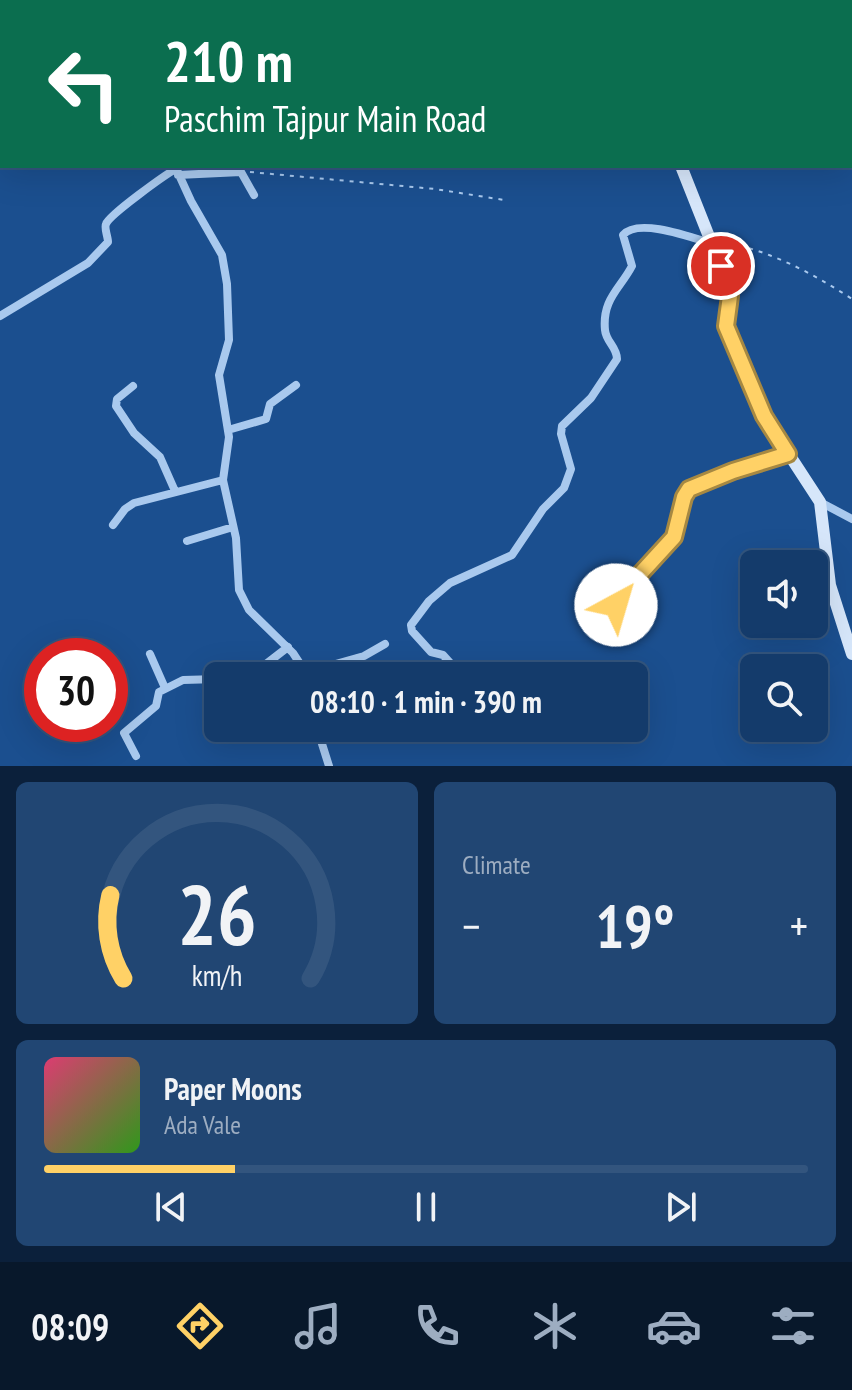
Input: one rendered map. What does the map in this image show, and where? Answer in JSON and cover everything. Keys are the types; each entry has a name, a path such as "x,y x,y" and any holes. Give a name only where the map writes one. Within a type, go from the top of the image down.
{"street":[{"path":"682,168 729,287 726,326 764,416 820,502 830,585 852,654"},
{"path":"176,170 218,248 227,284 229,336 219,375 229,442 223,480 237,546 236,579 249,610 288,647 299,662"},
{"path":"0,316 88,263 106,247 109,220 141,191 176,170 241,172 254,195"},
{"path":"449,662 443,655 431,652 412,631 411,625 429,601 450,583 512,555 543,509 568,482 571,469 561,434 562,426 591,398 617,359 605,328 612,294 632,266 624,241 625,232 633,227 712,242"},
{"path":"228,430 266,419 270,404 296,385"},
{"path":"133,386 117,399 116,406 134,433 160,457 175,491"},
{"path":"631,634 616,603 674,537 689,489 788,454"},
{"path":"113,525 134,503 223,480"},
{"path":"820,502 852,519"},
{"path":"187,541 233,527"},
{"path":"345,662 385,644"},
{"path":"269,662 288,647"},
{"path":"150,654 165,688"},
{"path":"136,756 124,733 156,706 157,694 183,680 204,679"},
{"path":"321,742 329,766"}],"path":[{"path":"241,172 262,171 367,181 504,200"},
{"path":"712,242 751,247 787,262 852,299"}],"route":[{"path":"616,605 617,599 674,537 689,489 788,454 764,416 726,326 730,296 721,266"}]}
